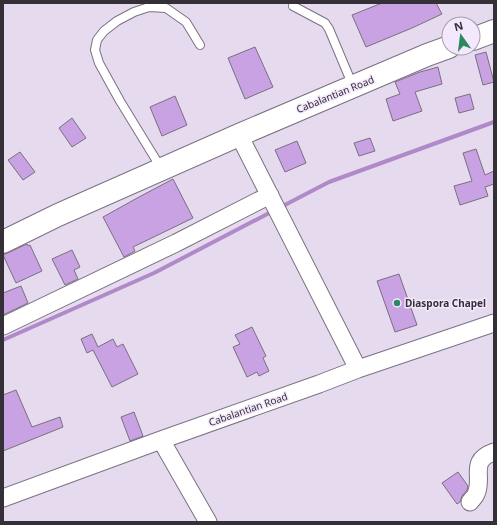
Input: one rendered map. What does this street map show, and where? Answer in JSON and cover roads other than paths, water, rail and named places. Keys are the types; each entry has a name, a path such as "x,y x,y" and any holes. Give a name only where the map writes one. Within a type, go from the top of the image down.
{"street":[{"path":"481,36 494,31"},
{"name":"Cabalantian Road","path":"3,242 58,215 283,115 441,50"},
{"path":"239,135 358,369"},
{"path":"3,326 169,246 272,199"},
{"name":"Cabalantian Road","path":"3,498 358,369 494,323"},
{"path":"161,440 208,522"},
{"path":"470,502 478,489 478,466 480,461 487,454 494,452"}],"lane":[{"path":"293,6 324,22 329,29 353,87"},
{"path":"162,169 120,101 99,63 95,50 97,40 104,31 117,21 134,12 149,8 166,8 186,22 200,45"}],"waterway":[{"path":"279,208 329,182 494,122"},
{"path":"3,340 154,273 273,211"}],"place":[{"name":"Diaspora Chapel","path":"397,303"}]}
